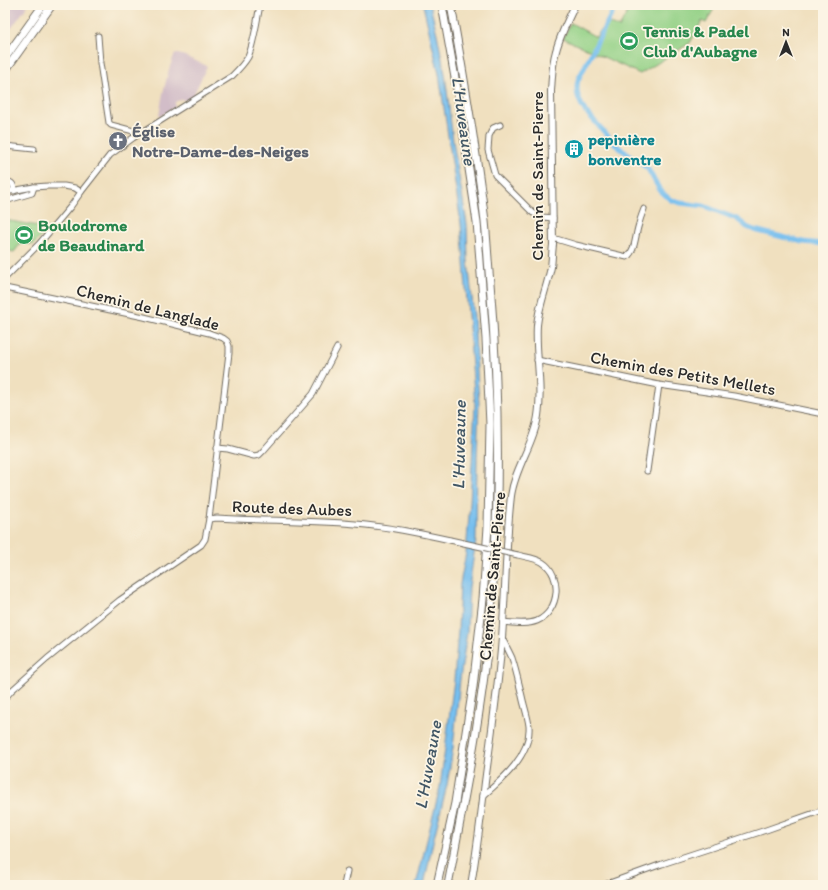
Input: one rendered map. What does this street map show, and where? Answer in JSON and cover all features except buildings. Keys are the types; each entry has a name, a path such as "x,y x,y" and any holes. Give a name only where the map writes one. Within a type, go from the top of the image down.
{"highway":[{"path":"5,58 43,5"},
{"path":"5,71 52,5"},
{"path":"437,885 455,803 473,687 483,599 488,526 490,424 486,339 477,222 457,89 442,5"},
{"path":"447,885 464,802 482,687 492,600 496,525 498,422 495,337 485,222 466,86 451,5"}],"main road":[{"name":"Chemin de Saint-Pierre","path":"472,885 493,722 502,637 511,494 518,468 530,442 538,416 539,387 537,323 551,267 553,238 552,70 562,32 575,5"}],"street":[{"path":"5,278 39,244 71,206 110,155 120,147 232,76 241,67 247,57 251,44 260,5"},
{"path":"98,36 100,64 109,123 110,125 141,134"},
{"path":"500,125 493,128 489,136 488,150 495,174 533,213 542,217 553,218"},
{"path":"5,146 34,149"},
{"path":"5,181 9,181 14,185 14,191"},
{"path":"5,192 34,187 64,186 75,188 81,192"},
{"path":"5,201 32,193 34,187"},
{"path":"553,238 627,257 631,254 638,225 644,209"},
{"name":"Chemin de Langlade","path":"5,288 209,333 226,341 229,346 229,352 209,519"},
{"path":"217,448 228,449 254,456 259,455 313,394 337,348"},
{"name":"Chemin des Petits Mellets","path":"537,360 659,385 734,396 823,414"},
{"path":"648,471 659,385"},
{"name":"Route des Aubes","path":"5,698 47,659 120,600 201,545 205,539 209,519 217,518 362,524 450,540 518,555 541,562 552,572 556,585 555,600 550,611 538,620 526,623 503,622"},
{"path":"483,796 515,765 523,753 529,734 529,725 516,672 512,658 502,637"},
{"path":"604,885 823,810"},
{"path":"344,885 347,871"}],"shaded area":[{"path":"5,5 28,5 5,37"},
{"path":"175,53 207,66 193,96 185,101 182,99 175,102 175,107 159,116 169,69"}],"green space":[{"name":"Tennis & Padel Club d'Aubagne","path":"631,5 716,5 706,23 702,21 690,43 640,74 563,38 571,23 596,37 606,22 619,28"},
{"name":"Boulodrome de Beaudinard","path":"5,220 49,228 33,245 22,242 14,252 5,250"}],"water":[{"path":"423,5 430,5 437,34 445,74 453,141 467,224 468,260 474,317 479,404 476,540 469,587 467,632 460,679 453,748 447,785 424,885 416,885 440,787 454,680 460,584 466,553 470,503 475,405 461,224 439,74"}],"waterway":[{"path":"585,111 578,96 578,80 616,5"},
{"path":"588,114 617,146 648,169 661,192 671,200 704,206 737,219 747,227 754,230 803,242 823,244"}],"place":[{"name":"Tennis & Padel Club d'Aubagne","path":"629,41"},
{"name":"Église Notre-Dame-des-Neiges","path":"118,141"},
{"name":"pepinière bonventre","path":"574,149"},
{"name":"Boulodrome de Beaudinard","path":"24,235"}],"water label":[{"name":"L'Huveaune","path":"464,121"},
{"name":"L'Huveaune","path":"459,445"},
{"name":"L'Huveaune","path":"428,765"}]}
